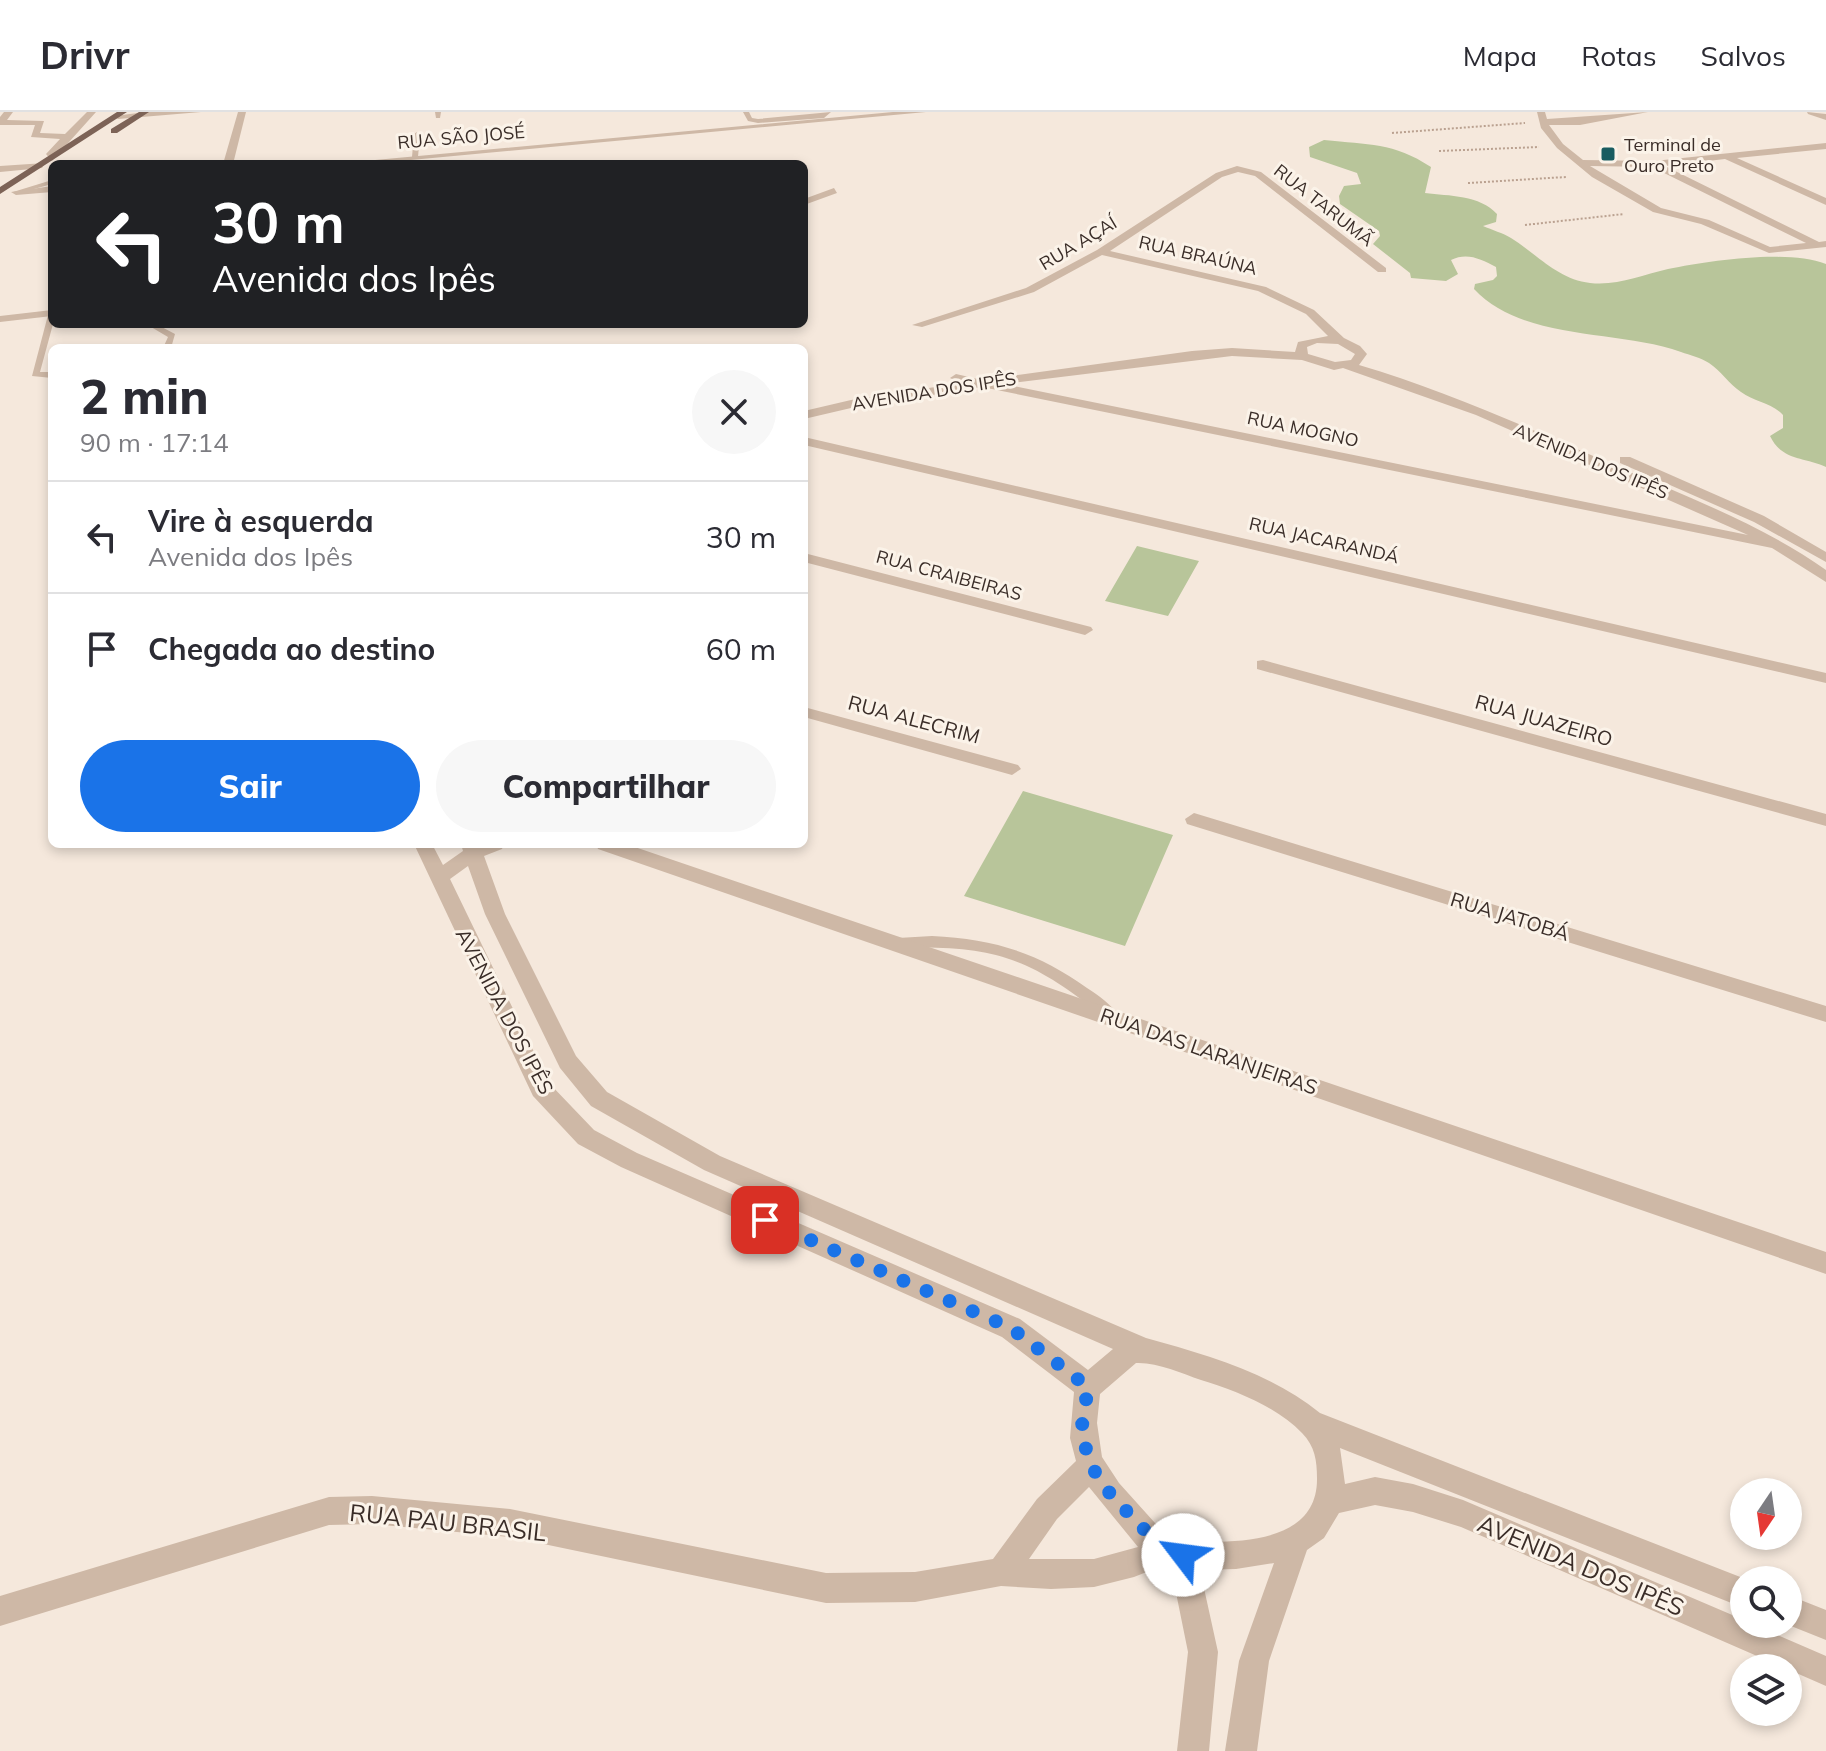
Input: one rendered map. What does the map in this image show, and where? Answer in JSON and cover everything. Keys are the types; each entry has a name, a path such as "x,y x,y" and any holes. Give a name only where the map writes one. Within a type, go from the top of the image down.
{"main road":[{"path":"57,160 120,114"},
{"path":"59,160 142,114"},
{"path":"0,191 48,166"},
{"path":"0,201 48,167"}],"street":[{"path":"9,112 0,122 41,123 35,136 68,137"},
{"path":"52,160 51,154 92,112"},
{"path":"120,114 197,112"},
{"path":"229,160 242,112"},
{"name":"RUA SÃO JOSÉ","path":"382,160 922,112"},
{"path":"1541,117 1580,122 1644,112"},
{"path":"1811,112 1826,117"},
{"path":"1541,117 1560,146 1580,163 1595,175 1657,210 1705,222 1769,250 1822,244"},
{"path":"1580,163 1654,164 1822,148"},
{"path":"1725,156 1826,202"},
{"path":"0,169 48,164"},
{"path":"1654,164 1822,244"},
{"name":"RUA AÇAÍ","path":"918,325 1030,290 1101,252 1219,175 1245,170"},
{"name":"RUA TARUMÃ","path":"1245,170 1258,174 1382,270"},
{"path":"16,192 48,189"},
{"path":"808,201 834,191"},
{"name":"RUA BRAÚNA","path":"1101,252 1233,281 1285,298 1310,312 1339,340"},
{"path":"1285,298 1299,321"},
{"path":"0,319 48,314"},
{"name":"AVENIDA DOS IPÊS","path":"808,403 956,378 1339,340 1361,354 1708,495 1759,519 1826,558"},
{"name":"AVENIDA DOS IPÊS","path":"1305,344 1321,364 1345,365 1409,385 1656,489 1731,522 1826,577"},
{"path":"1345,365 1355,363 1361,354"},
{"path":"1073,399 1068,384 1075,365"},
{"name":"AVENIDA DOS IPÊS","path":"808,416 851,404 1075,365"},
{"name":"RUA MOGNO","path":"956,378 1073,399 1771,544"},
{"name":"RUA JACARANDÁ","path":"808,442 1826,678"},
{"path":"1642,517 1655,512 1661,503 1656,489"},
{"name":"RUA CRAIBEIRAS","path":"808,558 1085,630"},
{"name":"RUA JUAZEIRO","path":"1263,665 1821,822"},
{"name":"RUA ALECRIM","path":"808,713 1012,769"},
{"name":"RUA JATOBÁ","path":"1194,819 1826,1014"},
{"name":"AVENIDA DOS IPÊS","path":"425,848 541,1089 586,1137 629,1160 1011,1328 1088,1387"},
{"path":"438,878 479,848"},
{"name":"AVENIDA DOS IPÊS","path":"480,848 495,914 568,1062 599,1099 712,1163 1145,1350 1182,1360 1248,1387 1284,1403 1313,1424 1730,1588"},
{"name":"RUA DAS LARANJEIRAS","path":"617,848 1821,1258"},
{"path":"1145,1350 1131,1351 1088,1387 1081,1432 1091,1466 1111,1495 1174,1553 1203,1652 1193,1751"},
{"path":"1174,1553 1267,1553 1295,1544 1320,1522 1329,1501 1332,1475 1329,1454 1313,1424"},
{"path":"1001,1572 1047,1509 1091,1466"},
{"name":"AVENIDA DOS IPÊS","path":"1329,1501 1375,1491 1413,1498 1463,1514 1826,1671"},
{"name":"RUA PAU BRASIL","path":"0,1611 300,1518 343,1511 372,1510 510,1523 826,1588 915,1587 1001,1572 1051,1575 1094,1573 1174,1553"},
{"path":"1241,1751 1254,1661 1295,1544"},
{"path":"1802,1616 1826,1625"}],"lane":[{"path":"746,112 750,120 758,121 824,116 828,112"},
{"path":"415,157 417,134"},
{"path":"16,192 48,183"},
{"path":"48,328 35,374 48,375"},
{"path":"157,328 172,336 169,344"}],"path":[{"path":"1392,133 1541,117"},
{"path":"1439,151 1560,146"},
{"path":"1468,183 1595,175"},
{"path":"1525,225 1657,210"}],"green space":[{"path":"1324,140 1380,146 1417,159 1431,167 1425,193 1482,203 1497,214 1496,222 1483,226 1511,238 1557,271 1578,281 1610,283 1668,269 1748,258 1790,257 1826,264 1826,467 1781,450 1770,436 1783,428 1783,415 1741,392 1703,360 1656,345 1572,332 1518,318 1495,306 1474,289 1475,284 1497,276 1496,267 1485,261 1463,257 1451,260 1458,274 1446,281 1411,278 1410,273 1373,244 1380,236 1379,231 1340,204 1339,196 1344,186 1361,184 1357,173 1310,157 1309,147"},
{"path":"1137,546 1199,561 1168,616 1105,601"},
{"path":"1023,791 1173,835 1125,946 964,896"}],"place":[{"name":"Terminal de Ouro Preto","path":"1608,154"}],"route":[{"path":"765,1220 1011,1328 1088,1387 1081,1432 1091,1466 1111,1495 1164,1550 1183,1555"}]}
